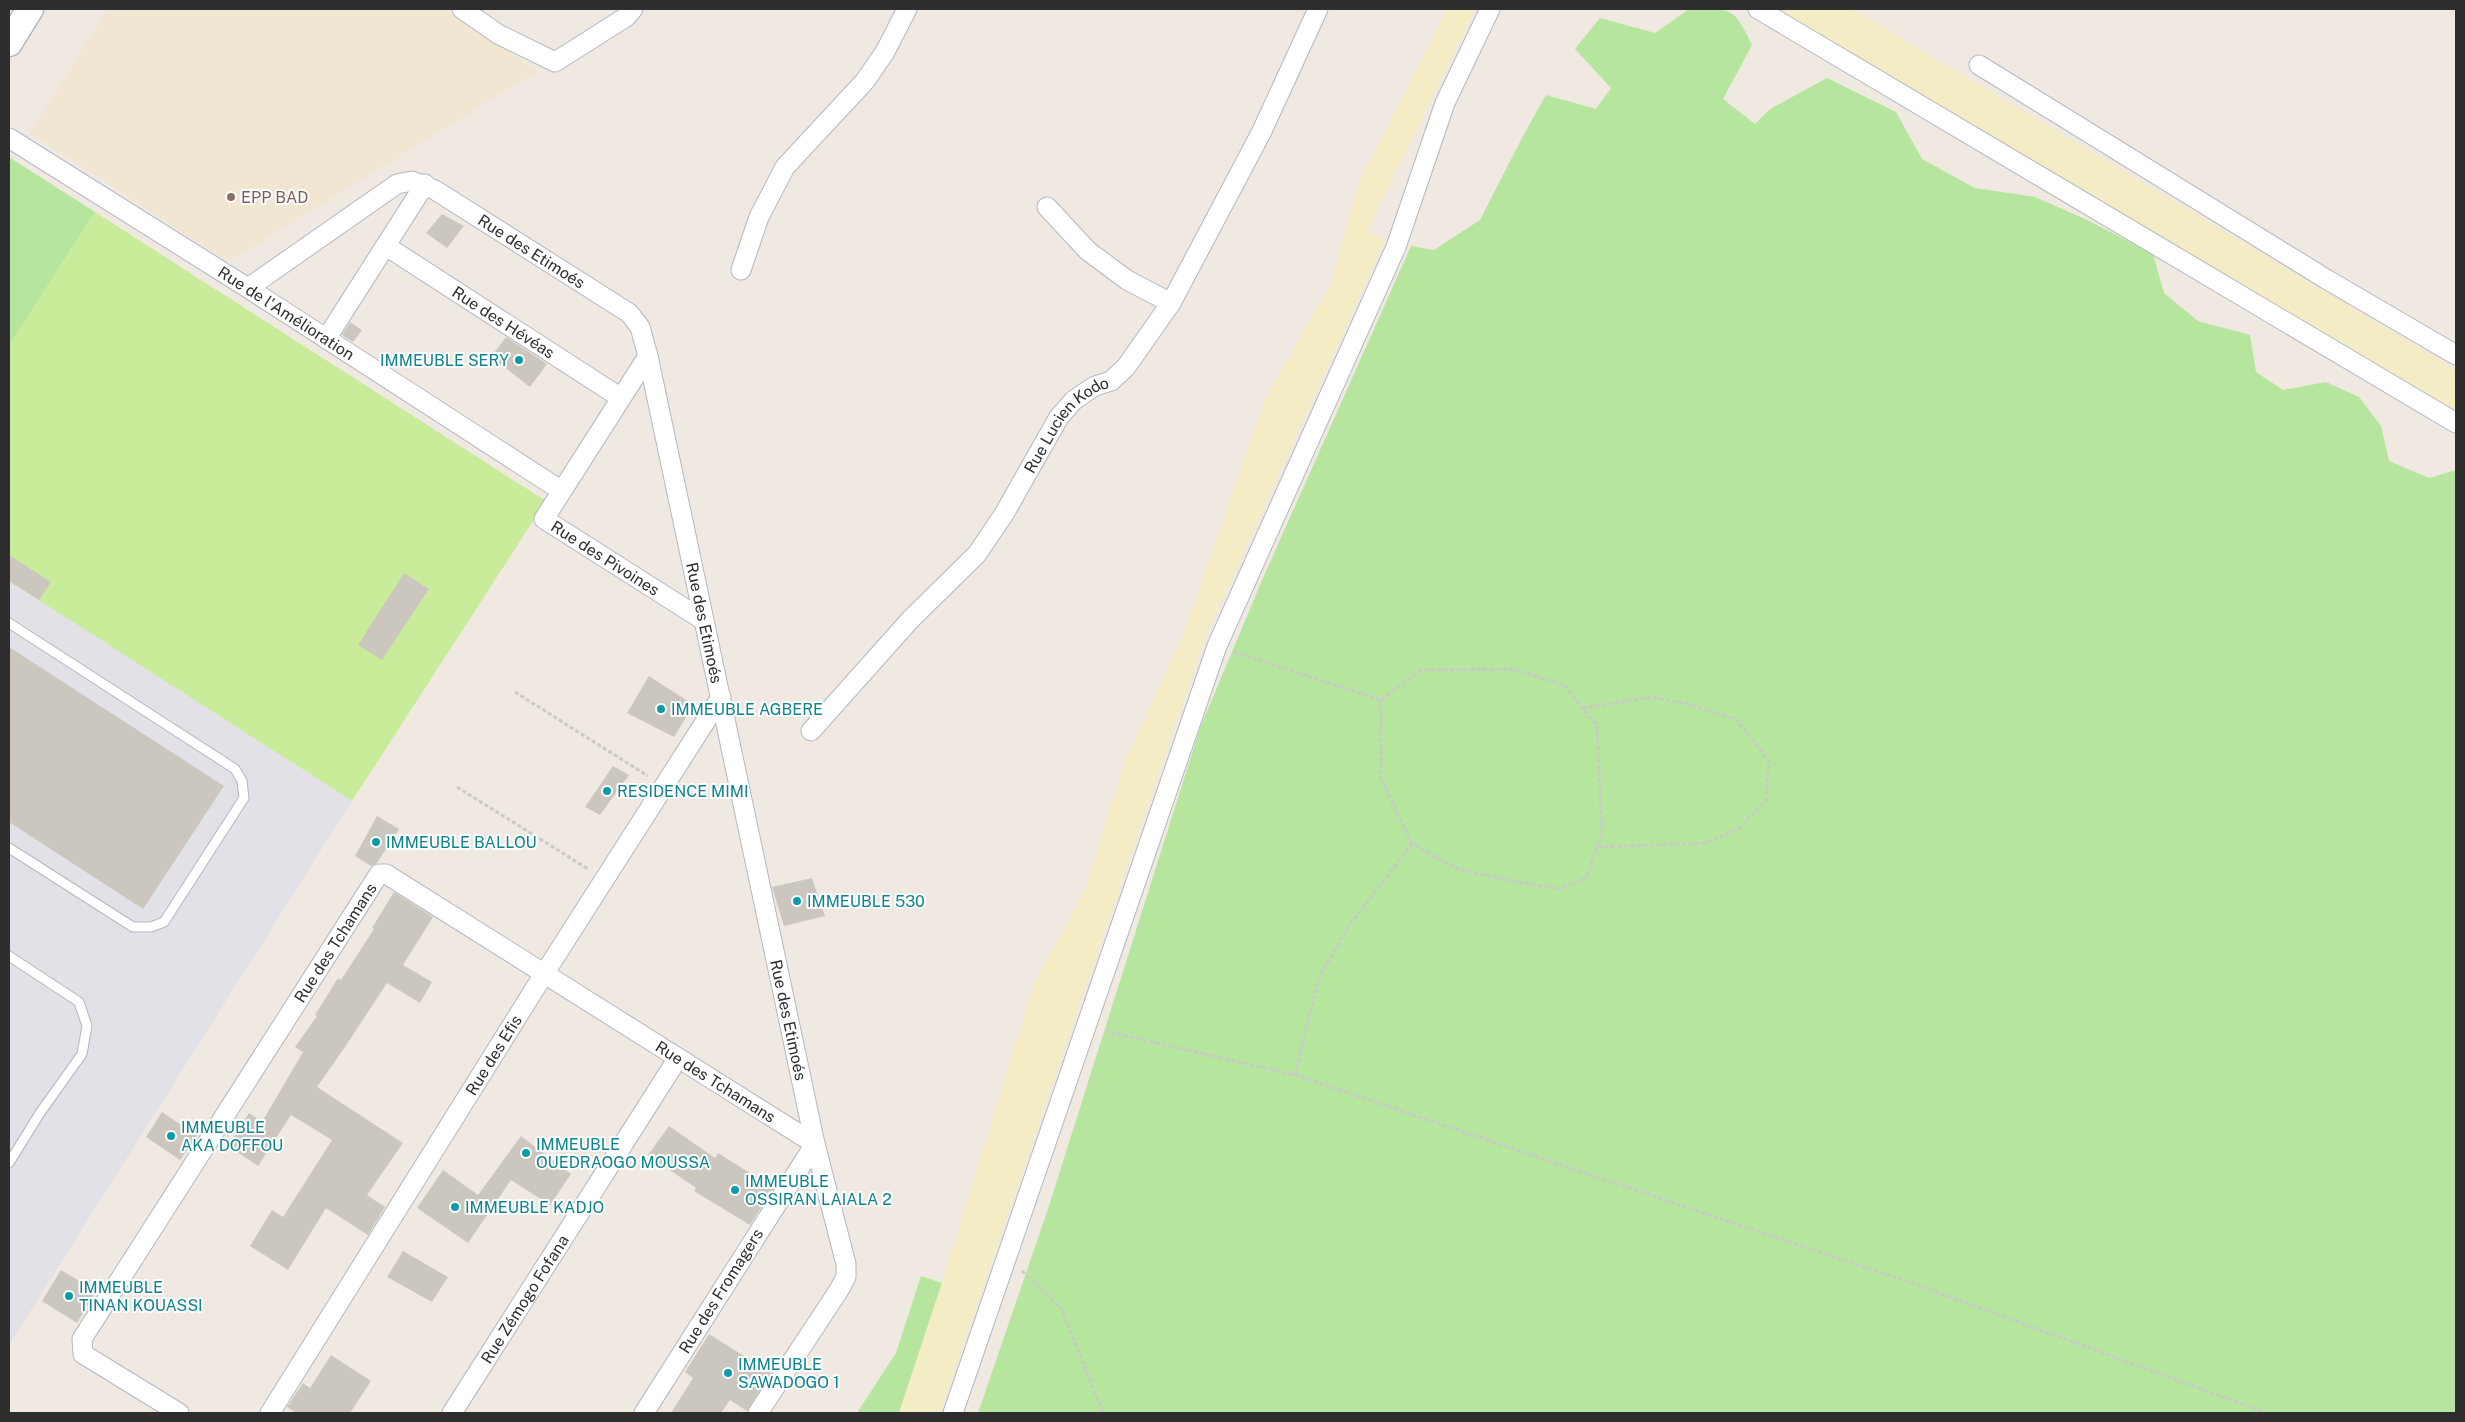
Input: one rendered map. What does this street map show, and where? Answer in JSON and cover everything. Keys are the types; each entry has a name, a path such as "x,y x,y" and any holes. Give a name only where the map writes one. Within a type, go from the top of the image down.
{"street":[{"path":"9,43 30,9"},
{"path":"462,9 498,34 555,62 626,17 633,9"},
{"path":"741,270 759,217 785,167 865,81 885,52 907,9"},
{"name":"Rue Lucien Kodo","path":"811,731 910,620 977,554 1004,514 1059,417 1074,400 1095,386 1111,381 1126,367 1171,303 1261,133 1318,9"},
{"path":"952,1413 1217,646 1396,246 1445,103 1490,9"},
{"path":"1758,9 2456,424"},
{"path":"1979,65 2326,279 2456,355"},
{"name":"Rue de l'Amélioration","path":"9,138 248,288 562,491"},
{"path":"248,288 397,184 412,181 425,184 326,339"},
{"name":"Rue des Etimoés","path":"425,184 629,313 640,327 648,356 815,1144 846,1264 846,1277 758,1413"},
{"path":"1047,208 1088,251 1127,280 1171,303"},
{"name":"Rue des Hévéas","path":"386,246 621,398"},
{"name":"Rue des Pivoines","path":"648,356 544,519 703,620"},
{"name":"Rue des Efis","path":"270,1413 544,974 721,697"},
{"name":"Rue des Tchamans","path":"179,1413 83,1354 82,1340 374,878 379,874 386,874 815,1144"},
{"name":"Rue Zémogo Fofana","path":"452,1413 678,1058"},
{"name":"Rue des Fromagers","path":"644,1413 815,1144"}],"lane":[{"path":"9,623 236,769 242,781 244,798 164,922 151,927 133,928 9,848"},
{"path":"9,956 79,1002 87,1026 82,1054 40,1113 9,1163"}],"path":[{"path":"1217,646 1381,700"},
{"path":"1513,668 1564,685 1597,726 1602,833 1586,878 1560,888 1458,869 1412,844 1381,779 1381,700 1421,670 1513,668"},
{"path":"515,692 664,786"},
{"path":"1583,708 1651,697 1688,704 1736,719 1769,761 1766,800 1741,827 1707,843 1597,847"},
{"path":"457,787 604,880"},
{"path":"1295,1075 1319,977 1350,924 1412,844"},
{"path":"1086,1027 1295,1075 1920,1286 2267,1413"},
{"path":"1007,1256 1061,1308 1103,1413"}],"shaded area":[{"name":"EPP BAD","path":"108,9 447,9 537,71 228,262 30,133"},
{"path":"9,581 352,801 9,1345"}],"green space":[{"path":"1689,9 1714,9 1729,12 1735,16 1746,32 1752,45 1723,99 1755,124 1770,109 1827,78 1896,112 1922,159 1975,188 2035,197 2085,219 2153,254 2164,293 2198,321 2250,335 2256,372 2283,390 2326,382 2359,397 2381,426 2389,461 2429,478 2456,470 2456,1413 978,1413 1048,1209 1200,728 1263,578 1411,246 1434,250 1480,220 1546,95 1596,109 1611,88 1575,49 1600,18 1655,33"},
{"path":"9,157 95,212 9,346"},
{"path":"95,212 546,501 352,801 9,581 9,346"},
{"path":"921,1276 942,1283 899,1413 857,1413 896,1353"}],"sand":[{"path":"1447,9 1475,9 1367,231 1385,240 1206,635 940,1413 899,1413 942,1283 1034,984 1085,890 1124,764 1184,633 1265,399 1332,282 1357,186"},
{"path":"1773,9 1852,9 2456,370 2456,412"}],"building":[{"path":"442,214 464,226 447,248 426,233"},
{"path":"350,322 362,330 353,342 342,335"},
{"name":"IMMEUBLE SERY","path":"506,337 547,364 530,387 491,357"},
{"path":"9,555 51,582 39,600 9,581"},
{"path":"404,573 429,589 382,660 358,645"},
{"path":"9,647 224,786 143,909 9,822"},
{"name":"IMMEUBLE AGBERE","path":"649,676 694,705 674,737 627,713"},
{"name":"RESIDENCE MIMI","path":"613,766 629,775 600,815 585,807"},
{"name":"IMMEUBLE BALLOU","path":"377,816 399,829 377,863 371,866 355,856"},
{"name":"IMMEUBLE 530","path":"812,878 825,916 784,926 772,887"},
{"path":"394,892 433,917 403,965 432,982 420,1003 387,983 317,1087 403,1143 367,1195 385,1207 368,1235 326,1208 288,1270 250,1246 272,1210 283,1217 332,1140 291,1115 258,1166 228,1146 249,1113 262,1122 303,1052 295,1047 317,1016 315,1015 338,978 341,980 374,929 372,928"},
{"name":"IMMEUBLE AKA DOFFOU","path":"162,1112 197,1136 180,1160 146,1137"},
{"path":"669,1126 715,1158 718,1153 774,1188 750,1225 694,1191 696,1188 648,1155"},
{"path":"521,1136 571,1174 550,1205 511,1180 468,1243 417,1208 443,1170 478,1195"},
{"path":"403,1251 448,1277 432,1302 387,1277"},
{"name":"IMMEUBLE TINAN KOUASSI","path":"61,1270 96,1291 77,1323 42,1301"},
{"name":"IMMEUBLE SAWADOGO 1","path":"709,1334 771,1373 747,1411 730,1400 721,1413 671,1413 693,1378 685,1372"},
{"path":"331,1355 371,1381 350,1413 296,1413 287,1407 303,1383 310,1388"}],"place":[{"name":"EPP BAD","path":"231,197"},
{"name":"IMMEUBLE SERY","path":"519,360"},
{"name":"IMMEUBLE AGBERE","path":"661,709"},
{"name":"RESIDENCE MIMI","path":"607,791"},
{"name":"IMMEUBLE BALLOU","path":"376,842"},
{"name":"IMMEUBLE 530","path":"797,901"},
{"name":"IMMEUBLE AKA DOFFOU","path":"171,1136"},
{"name":"IMMEUBLE OUEDRAOGO MOUSSA","path":"526,1153"},
{"name":"IMMEUBLE OSSIRAN LAIALA 2","path":"735,1190"},
{"name":"IMMEUBLE KADJO","path":"455,1207"},
{"name":"IMMEUBLE TINAN KOUASSI","path":"69,1296"},
{"name":"IMMEUBLE SAWADOGO 1","path":"728,1373"}]}
